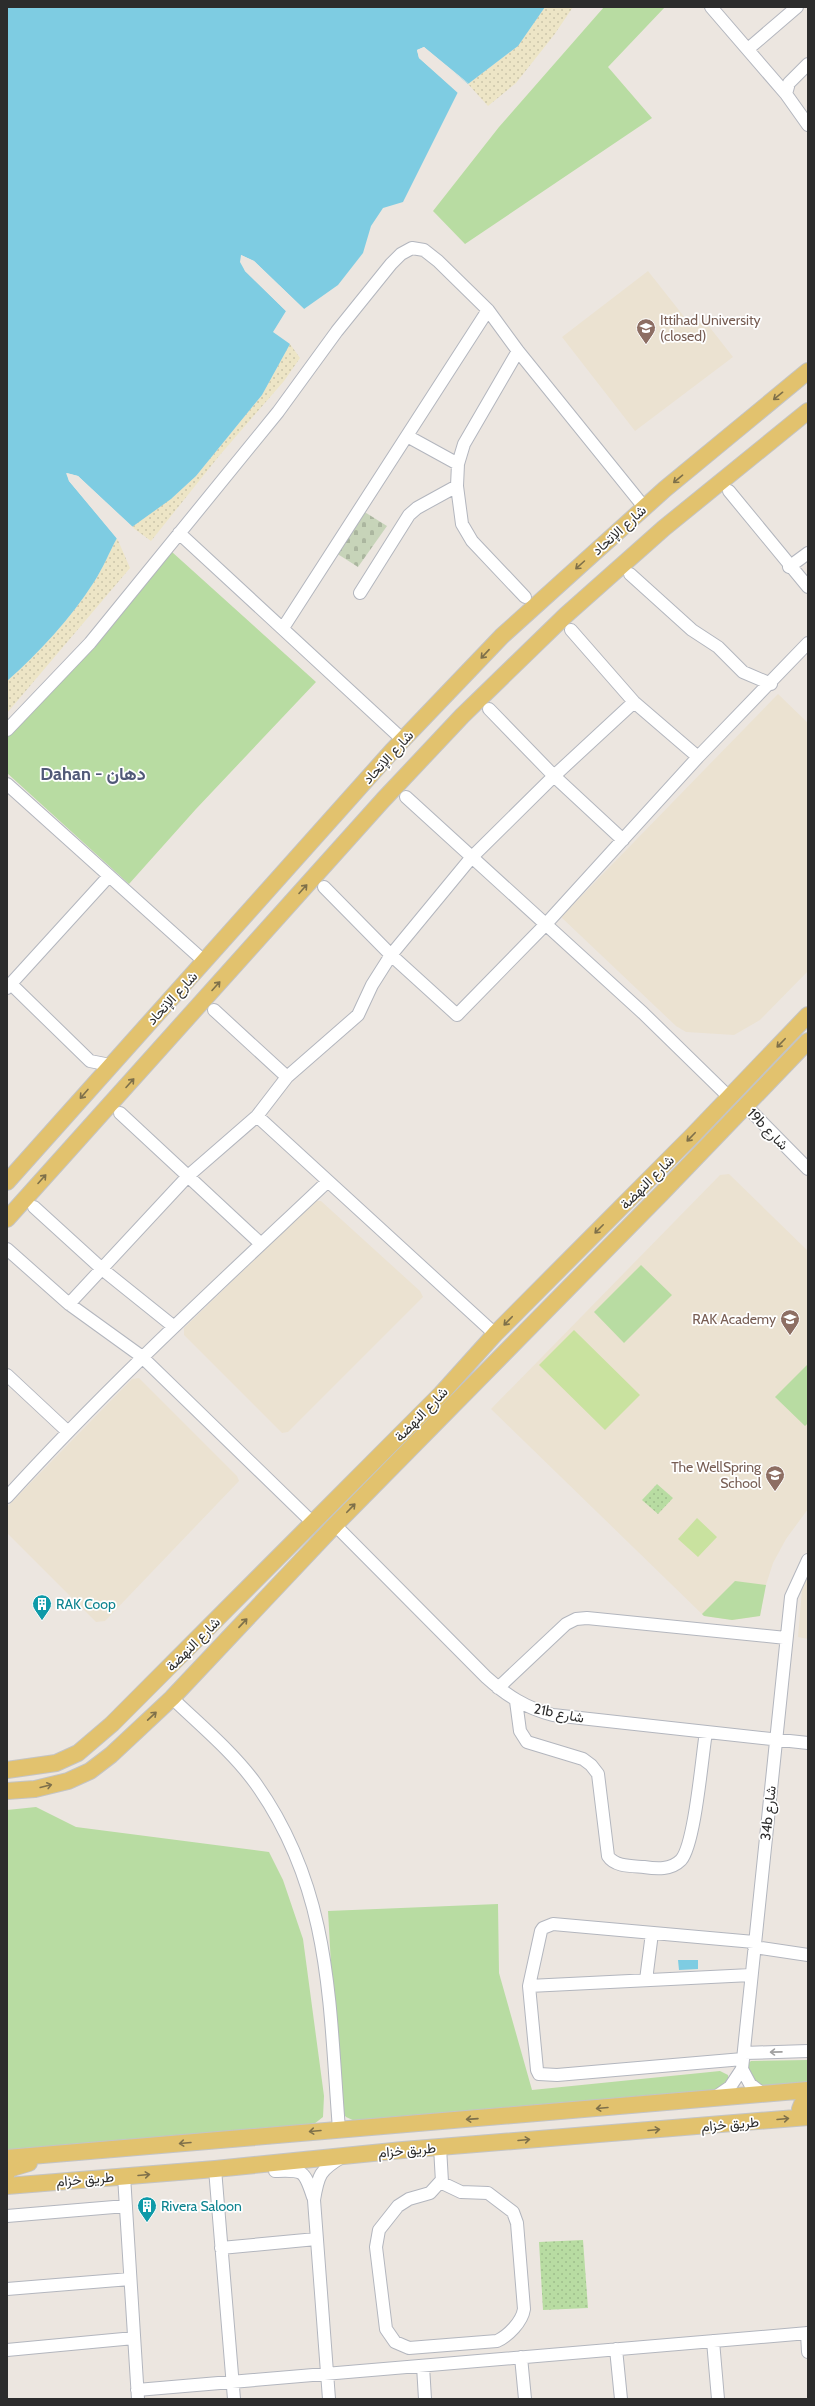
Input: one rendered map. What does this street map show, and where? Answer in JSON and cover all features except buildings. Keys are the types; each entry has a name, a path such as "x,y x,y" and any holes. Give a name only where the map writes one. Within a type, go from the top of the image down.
{"main road":[{"name":"شارع الإتحاد","path":"7,1182 403,740 502,636 644,508 808,371"},
{"name":"شارع الإتحاد","path":"12,1213 383,800 462,716 566,615 664,528 808,411"},
{"name":"شارع النهضة","path":"7,1770 56,1762 78,1753 112,1724 442,1394 495,1334 808,1015"},
{"name":"شارع النهضة","path":"7,1792 35,1789 68,1781 90,1771 111,1755 172,1698 334,1525 662,1193 808,1041"},
{"path":"12,1213 37,1203"},
{"path":"422,1435 414,1432 413,1427 442,1394"},
{"name":"طريق خزام","path":"7,2158 808,2090"},
{"name":"طريق خزام","path":"9,2181 124,2176 215,2169 807,2112"},
{"path":"403,2150 420,2140 498,2132 503,2128 503,2117"},
{"path":"9,2181 10,2169 19,2165 64,2154"}],"street":[{"path":"711,7 786,94 808,125"},
{"path":"748,49 797,7"},
{"path":"786,94 789,83 808,64"},
{"path":"7,730 90,643 278,412 337,331 400,254 412,248 424,250 488,310 518,351 644,508"},
{"path":"282,628 488,310"},
{"path":"518,351 464,444 458,464 457,486 462,524 472,541 524,597"},
{"path":"407,436 458,464"},
{"path":"360,594 409,516 417,508 457,486"},
{"path":"729,491 789,567 808,587"},
{"path":"179,533 403,740"},
{"path":"789,567 808,553"},
{"path":"630,574 692,630 718,647 743,672 771,684"},
{"path":"572,630 634,702 698,756"},
{"path":"324,886 391,955 457,1015 546,924 698,756 771,684 808,643"},
{"path":"69,1304 188,1176 257,1116 287,1078 358,1015 372,985 391,955 471,858 554,776 634,702"},
{"path":"489,709 554,776 623,840"},
{"path":"7,784 204,962"},
{"path":"406,797 471,858 643,1013 729,1097"},
{"path":"109,876 9,983 90,1061 110,1066"},
{"path":"214,1010 287,1078"},
{"name":"19b شارع","path":"745,1105 808,1169"},
{"path":"120,1113 261,1244"},
{"path":"257,1116 327,1182 495,1334"},
{"path":"780,1142 782,1153 808,1178"},
{"path":"7,1497 67,1431 141,1356 327,1182"},
{"path":"37,1203 102,1269 173,1326"},
{"path":"7,1249 69,1304 141,1356 313,1523"},
{"path":"7,1375 67,1431"},
{"name":"21b شارع","path":"334,1525 498,1688 525,1706 553,1715 808,1743"},
{"name":"34b شارع","path":"712,2099 730,2087 743,2060 791,1597 808,1560"},
{"path":"498,1688 566,1624 576,1619 587,1618 786,1638"},
{"path":"172,1698 226,1749 256,1784 282,1826 304,1873 317,1915 326,1970 339,2129"},
{"path":"516,1701 520,1731 527,1742 534,1746 583,1759 592,1765 598,1774 608,1856 612,1861 618,1864 659,1869 668,1868 681,1860 690,1841 706,1732"},
{"path":"808,1955 754,1944 652,1932 553,1924 548,1925 541,1931 529,1986 537,2070 539,2074 558,2075 743,2060 808,2051"},
{"path":"646,1980 652,1932"},
{"path":"529,1986 751,1974"},
{"path":"743,2060 750,2084 763,2094"},
{"path":"440,2147 442,2182"},
{"path":"314,2200 318,2178 321,2171 344,2156"},
{"path":"248,2165 268,2171 297,2170 308,2178 314,2200 329,2399"},
{"path":"215,2169 234,2399"},
{"path":"124,2176 138,2395 232,2382 807,2333 808,2352"},
{"path":"442,2182 461,2192 488,2193 513,2212 517,2223 523,2313 507,2335 496,2341 404,2346 391,2338 384,2324 377,2236 384,2220 398,2206 409,2199 430,2193 442,2182"},
{"path":"7,2216 126,2206"},
{"path":"221,2248 316,2239"},
{"path":"7,2289 130,2278"},
{"path":"7,2350 134,2338"},
{"path":"713,2341 718,2399"},
{"path":"616,2349 620,2399"},
{"path":"521,2357 525,2399"},
{"path":"423,2366 425,2399"}],"shaded area":[{"name":"Ittihad University (closed)","path":"648,271 693,328 704,320 733,357 635,431 562,337"},
{"path":"778,694 808,723 808,971 760,1020 734,1035 686,1032 676,1026 561,917"},
{"path":"729,1174 808,1251 808,1509 786,1539 773,1563 765,1588 760,1616 732,1620 704,1616 491,1409 720,1175"},
{"path":"315,1201 321,1201 420,1291 423,1297 288,1432 282,1433 184,1335 184,1328"},
{"path":"139,1378 237,1476 239,1481 105,1621 96,1622 7,1533 7,1507 132,1379"},
{"path":"808,1574 808,1639 798,1637 802,1590"}],"green space":[{"path":"604,7 665,7 608,67 652,118 465,244 433,211 499,127"},
{"path":"363,511 387,526 358,567 336,553"},
{"path":"172,552 316,682 196,809 129,884 7,773 7,729 148,569"},
{"path":"641,1265 672,1295 624,1343 594,1312"},
{"path":"574,1330 640,1395 605,1430 539,1365"},
{"path":"807,1365 808,1423 805,1426 775,1397"},
{"path":"657,1484 673,1498 658,1514 642,1500"},
{"path":"697,1518 717,1537 698,1557 678,1539"},
{"path":"735,1581 766,1585 760,1616 732,1620 704,1616 702,1614"},
{"path":"36,1807 76,1827 269,1852 283,1880 303,1939 324,2096 323,2117 314,2124 218,2134 7,2151 7,1810"},
{"path":"498,1904 499,1973 532,2090 720,2071 728,2075 729,2082 720,2090 355,2121 346,2117 339,2108 328,1911"},
{"path":"808,2060 808,2084 751,2089 745,2066 751,2061"},
{"path":"583,2240 588,2308 543,2310 539,2242"}],"sand":[{"path":"545,7 573,7 554,35 516,83 488,106 468,84 518,46"},
{"path":"290,344 300,358 284,381 219,456 151,541 132,527 173,497 196,476 262,395"},
{"path":"117,538 130,568 7,713 7,681 43,647 75,609 97,577"}],"water":[{"path":"7,7 545,7 518,46 468,84 424,47 417,50 419,58 458,92 403,202 383,208 371,226 363,253 338,285 304,309 254,261 241,255 245,271 286,311 273,332 290,344 262,395 196,476 171,499 132,527 78,476 67,473 69,481 117,538 97,577 65,622 43,647 7,681"},
{"path":"678,1960 698,1960 698,1969 679,1970"}],"pier":[{"path":"424,47 470,85 423,49 419,51 420,56 459,91 459,94 419,58 417,50"},
{"path":"241,255 254,261 304,309 302,310 252,263 243,258 247,270 287,309 287,312 245,271 240,262"},
{"path":"66,473 78,476 134,528 131,529 77,477 69,476 118,537 118,540 69,481"}],"place":[{"name":"Ittihad University (closed)","path":"646,345"},
{"name":"RAK Academy","path":"790,1336"},
{"name":"The WellSpring School","path":"775,1492"},
{"name":"RAK Coop","path":"42,1621"},
{"name":"Rivera Saloon","path":"147,2223"}],"district":[{"name":"Dahan - دهان","path":"93,774"}]}
